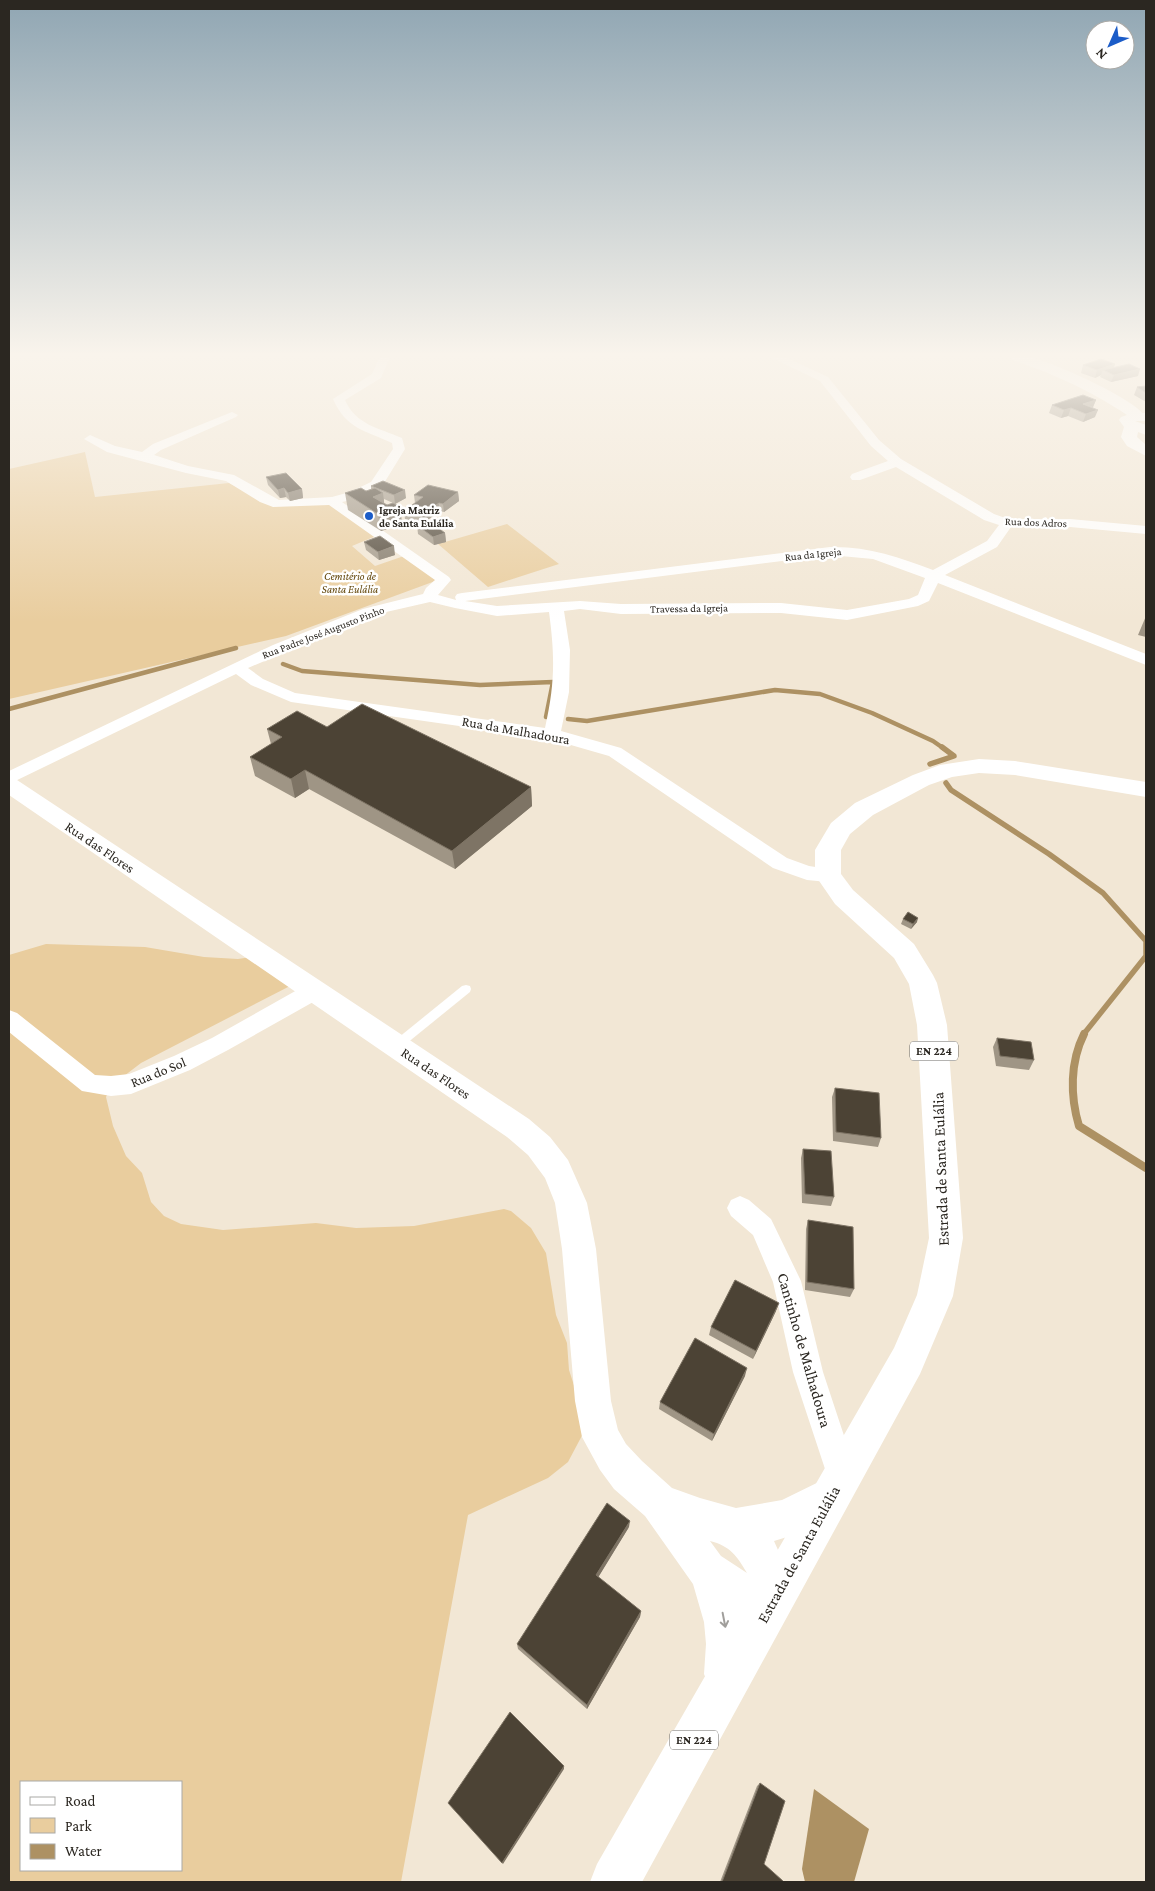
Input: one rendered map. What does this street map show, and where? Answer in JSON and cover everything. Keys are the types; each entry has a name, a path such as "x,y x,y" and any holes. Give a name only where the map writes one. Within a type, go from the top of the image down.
{"main road":[{"path":"828,874 828,850 840,829 864,809 921,780 948,770 979,766 1015,768 1146,790"},
{"name":"Estrada de Santa Eulália","path":"615,1882 907,1360 935,1296 946,1238 932,1025 923,984 904,951 844,897 828,874"}],"street":[{"path":"103,445 111,449 147,456 186,469 230,478 278,504 332,501 355,495 376,485 400,449 399,445"},
{"path":"147,456 148,452 161,445"},
{"name":"Rua dos Adros","path":"878,445 897,462 989,517 1007,523 1070,522 1146,530"},
{"path":"856,477 897,462"},
{"path":"332,501 444,580 431,591 430,596"},
{"path":"934,576 992,544 1007,523"},
{"name":"Rua da Igreja","path":"462,597 837,550 866,552 934,576 1146,660"},
{"name":"Travessa da Igreja","path":"430,596 455,604 496,611 580,604 621,609 781,608 846,615 913,603 924,598 934,576"},
{"name":"Rua Padre José Augusto Pinho","path":"9,778 236,667 368,612 430,596"},
{"path":"552,734 561,692 562,650 556,606"},
{"name":"Rua da Malhadoura","path":"236,667 257,682 291,697 552,734 615,752 780,863 807,873 828,874"},
{"name":"Rua das Flores","path":"9,786 518,1128 539,1146 557,1170 571,1203 579,1249 593,1401 601,1437 613,1457 628,1475 658,1502"},
{"name":"Rua do Sol","path":"9,1019 90,1084 111,1086 131,1084 182,1063 220,1044 314,991"},
{"name":"Cantinho de Malhadoura","path":"740,1208 762,1227 787,1281 837,1485"},
{"path":"736,1528 786,1519 837,1485"},
{"path":"658,1502 700,1518 736,1528 750,1540 761,1556 772,1583 773,1598 743,1593 718,1580 707,1570 658,1502"},
{"path":"707,1570 718,1595 725,1622 727,1665 724,1687"}],"lane":[{"path":"396,1046 466,989"}],"green space":[{"name":"Cemitério de Santa Eulália","path":"85,452 95,497 229,483 275,506 328,503 376,536 352,546 375,566 404,556 438,580 286,636 9,699 9,469"},
{"path":"507,524 559,564 488,587 438,544"},
{"path":"46,944 145,947 204,957 238,959 251,957 290,986 141,1063 111,1086 106,1097 113,1126 126,1156 142,1173 151,1202 164,1216 181,1224 223,1230 316,1223 356,1228 414,1226 504,1209 511,1211 531,1228 546,1253 556,1315 567,1343 569,1370 585,1419 586,1428 568,1462 548,1478 468,1515 401,1882 9,1882 9,955"}],"water":[{"path":"814,1789 869,1829 854,1882 805,1882 802,1869"}],"building":[{"path":"286,473 302,489 288,493 284,488 278,490 266,477"},
{"path":"383,481 405,490 394,495 371,486"},
{"path":"428,485 458,492 443,504 439,503 422,515 404,511 423,497 414,495"},
{"path":"361,488 366,491 375,488 383,493 373,497 387,505 393,503 400,507 378,514 345,493"},
{"path":"429,521 445,533 433,537 417,525"},
{"path":"380,536 394,546 378,552 364,542"},
{"path":"362,704 531,787 452,851 305,770 291,779 250,757 282,737 267,729 297,711 327,727"},
{"path":"908,912 918,918 913,924 903,919"},
{"path":"997,1038 1031,1042 1034,1060 1000,1056"},
{"path":"835,1088 879,1093 881,1138 836,1132"},
{"path":"803,1149 831,1151 834,1197 805,1194"},
{"path":"808,1220 853,1227 854,1289 807,1282"},
{"path":"735,1280 779,1303 756,1351 711,1327"},
{"path":"695,1338 747,1368 714,1434 660,1402"},
{"path":"607,1503 630,1521 596,1575 641,1611 587,1705 517,1644"},
{"path":"510,1712 564,1766 502,1863 448,1803"},
{"path":"760,1783 785,1801 764,1864 783,1881 722,1882"}],"waterway":[{"path":"9,709 236,648"},
{"path":"283,664 302,671 480,685 553,682 546,717"},
{"path":"568,719 587,721 775,690 820,694 872,713 933,741 943,748"},
{"path":"930,764 954,756 942,747"},
{"path":"946,783 951,790 1049,854 1103,893 1146,941 1146,956 1083,1035"},
{"path":"1084,1034 1076,1056 1073,1079 1074,1103 1079,1126 1146,1168"}],"place":[{"name":"Igreja Matriz de Santa Eulália","path":"369,516"}]}
